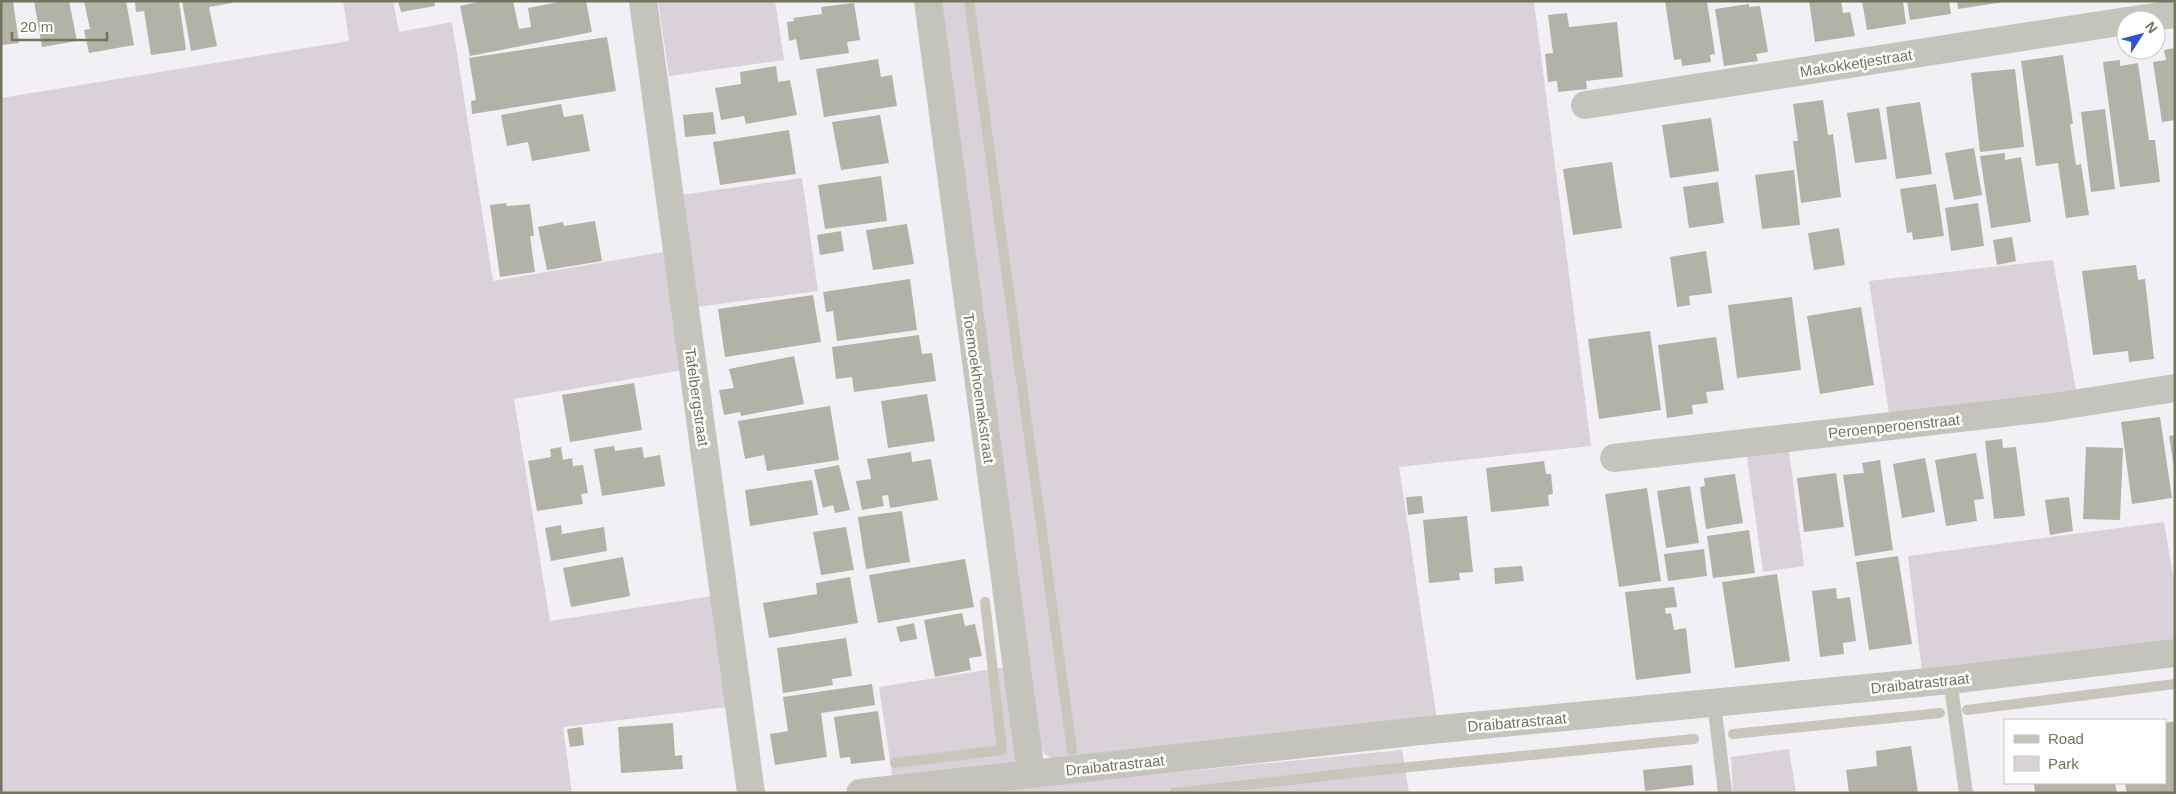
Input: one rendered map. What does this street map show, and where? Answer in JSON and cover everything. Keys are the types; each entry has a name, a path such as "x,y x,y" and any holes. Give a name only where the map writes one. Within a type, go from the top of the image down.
{"street":[{"name":"Tafelbergstraat","path":"644,1 751,793"},
{"name":"Toemoekhoemakstraat","path":"928,1 1031,774"},
{"name":"Makokketjestraat","path":"1585,105 2116,23"},
{"name":"Peroenperoenstraat","path":"1614,458 2047,408 2175,388"},
{"name":"Draibatrastraat","path":"860,793 928,789 1031,774 1420,731 1950,680 2175,653"}],"lane":[{"path":"1950,680 1966,793"},
{"path":"1714,703 1725,793"}],"green space":[{"path":"343,1 393,1 399,32 452,22 493,281 663,252 683,370 514,399 550,621 713,596 727,707 563,727 572,793 1,793 1,98 349,41"},
{"path":"658,1 775,1 784,60 669,76"},
{"path":"939,1 1534,1 1591,446 1399,467 1437,720 1056,762 1044,753 1038,741"},
{"path":"802,178 818,291 696,307 681,195"},
{"path":"2053,260 2077,396 1890,420 1869,281"},
{"path":"1788,444 1804,566 1763,572 1746,450"},
{"path":"2164,522 2175,587 2175,639 1922,672 1908,556"},
{"path":"1005,667 1016,757 1014,763 893,780 879,687"},
{"path":"1789,749 1796,793 1733,793 1731,757"},
{"path":"1402,750 1409,793 986,793 986,791"}],"building":[{"path":"1,1 13,1 19,43 1,45"},
{"path":"34,1 69,1 77,41 42,47"},
{"path":"84,1 126,1 134,45 89,53 84,30 90,29"},
{"path":"135,1 179,1 186,50 151,55 144,11 136,12"},
{"path":"182,1 231,1 232,3 209,7 217,46 191,51"},
{"path":"398,1 434,1 435,6 401,12"},
{"path":"483,1 513,1 519,29 531,27 528,8 564,1 586,1 592,32 470,56 460,6"},
{"path":"1665,1 1707,1 1715,54 1710,55 1711,62 1682,66 1681,59 1674,60"},
{"path":"1809,1 1841,1 1843,13 1850,12 1855,36 1815,42"},
{"path":"1862,1 1903,1 1906,24 1867,30"},
{"path":"1907,1 1949,1 1951,14 1910,20"},
{"path":"1957,1 2004,1 2004,2 1958,9"},
{"path":"854,3 860,40 847,42 849,53 800,60 796,39 789,41 787,22 794,21 793,18 822,14 821,7"},
{"path":"1749,4 1749,7 1760,6 1768,52 1756,54 1758,61 1724,66 1715,9"},
{"path":"1567,13 1569,27 1617,22 1623,77 1586,81 1587,89 1558,92 1557,81 1548,82 1545,54 1553,53 1548,15"},
{"path":"607,37 616,91 472,114 471,101 476,100 469,58"},
{"path":"2175,48 2175,120 2162,122 2153,62 2166,60 2166,50"},
{"path":"2063,55 2073,124 2070,124 2076,165 2081,164 2089,215 2066,218 2058,163 2036,166 2021,61"},
{"path":"878,59 881,77 892,75 897,106 824,117 816,69"},
{"path":"2120,60 2120,66 2138,63 2149,140 2155,140 2160,182 2120,187 2103,62"},
{"path":"776,66 778,82 790,80 797,115 746,124 744,116 721,120 715,88 741,84 740,72"},
{"path":"2015,69 2024,147 1980,152 1971,73"},
{"path":"1823,100 1828,135 1833,134 1841,197 1801,203 1793,141 1798,141 1793,104"},
{"path":"1920,102 1932,174 1896,179 1886,107"},
{"path":"561,104 564,117 583,114 590,151 532,161 528,142 507,146 501,115"},
{"path":"1879,108 1887,159 1855,163 1847,113"},
{"path":"2105,109 2115,189 2091,192 2081,112"},
{"path":"713,112 716,134 685,137 683,115"},
{"path":"880,115 889,163 841,170 832,122"},
{"path":"1711,118 1719,171 1670,178 1662,125"},
{"path":"789,130 796,174 720,185 713,142"},
{"path":"1974,148 1982,195 1954,200 1945,153"},
{"path":"2005,153 2005,160 2021,157 2031,222 1991,228 1980,156"},
{"path":"1612,162 1622,228 1573,235 1563,169"},
{"path":"1794,170 1800,225 1762,229 1755,175"},
{"path":"881,176 887,221 825,229 818,185"},
{"path":"1718,182 1724,223 1689,228 1683,187"},
{"path":"1936,184 1944,236 1913,240 1912,232 1907,233 1900,189"},
{"path":"506,203 507,206 530,204 534,236 530,236 535,272 500,277 490,205"},
{"path":"1978,203 1984,246 1951,251 1945,208"},
{"path":"595,221 602,261 547,270 538,227 563,222 564,226"},
{"path":"907,224 914,264 873,270 866,230"},
{"path":"1839,228 1845,265 1814,270 1808,233"},
{"path":"841,231 844,251 820,255 817,235"},
{"path":"2012,237 2016,261 1997,265 1993,240"},
{"path":"1706,251 1712,293 1689,296 1690,305 1677,307 1670,257"},
{"path":"2136,265 2138,280 2145,279 2154,359 2129,362 2128,351 2093,355 2082,271"},
{"path":"910,279 917,330 837,341 833,311 826,312 823,292"},
{"path":"813,295 821,342 725,357 718,309"},
{"path":"1792,297 1801,370 1737,378 1728,305"},
{"path":"1861,307 1874,385 1820,394 1807,316"},
{"path":"1650,331 1661,410 1599,419 1588,339"},
{"path":"919,335 922,354 932,353 936,381 854,392 852,377 836,379 832,347"},
{"path":"1716,337 1724,390 1706,392 1708,403 1692,405 1693,414 1667,418 1658,345"},
{"path":"794,356 804,404 741,416 740,412 724,415 719,390 734,388 729,369"},
{"path":"634,383 642,430 570,442 562,395"},
{"path":"927,394 935,441 888,448 881,401"},
{"path":"830,406 839,460 767,471 764,455 745,459 738,421"},
{"path":"2160,417 2172,498 2132,504 2121,422"},
{"path":"2175,435 2175,468 2174,468 2169,436"},
{"path":"2002,439 2003,448 2016,447 2025,516 1994,519 1985,441"},
{"path":"614,446 615,451 642,447 644,458 660,455 665,486 602,496 594,449"},
{"path":"561,447 563,460 572,458 573,466 583,465 588,493 581,494 583,504 537,511 528,461 551,457 550,449"},
{"path":"2086,447 2123,448 2120,520 2083,519"},
{"path":"911,452 912,462 931,459 938,500 890,508 888,495 882,496 884,506 862,510 856,481 871,479 867,459"},
{"path":"1976,453 1984,499 1974,500 1977,521 1946,526 1935,460"},
{"path":"1925,458 1935,512 1902,518 1893,464"},
{"path":"1880,460 1893,550 1855,556 1843,475 1864,473 1862,463"},
{"path":"1544,461 1546,474 1551,474 1553,494 1548,495 1549,506 1491,512 1486,468"},
{"path":"839,465 850,510 835,513 833,505 823,508 814,470"},
{"path":"1836,473 1844,527 1804,532 1797,478"},
{"path":"1735,474 1743,523 1706,529 1700,487 1705,486 1704,478"},
{"path":"812,480 818,515 750,526 745,490"},
{"path":"1690,486 1699,543 1666,548 1657,491"},
{"path":"1647,488 1661,581 1619,587 1605,494"},
{"path":"1422,496 1424,513 1408,515 1406,497"},
{"path":"2069,497 2073,531 2050,535 2045,500"},
{"path":"902,511 910,562 866,569 858,517"},
{"path":"1467,516 1473,572 1459,573 1460,580 1429,583 1423,520"},
{"path":"561,525 562,534 604,527 607,551 551,561 545,528"},
{"path":"846,527 854,570 821,575 813,532"},
{"path":"1749,530 1755,573 1713,578 1707,536"},
{"path":"1704,549 1707,576 1668,581 1664,554"},
{"path":"1898,556 1912,644 1869,650 1856,562"},
{"path":"623,557 630,596 571,607 563,568"},
{"path":"965,559 974,607 878,623 869,575"},
{"path":"1522,566 1524,581 1495,584 1494,568"},
{"path":"1777,574 1790,661 1735,668 1722,582"},
{"path":"850,577 858,623 769,638 763,603 817,594 816,583"},
{"path":"1674,587 1677,607 1665,608 1666,614 1671,613 1674,630 1686,628 1691,673 1636,680 1625,592"},
{"path":"1836,588 1837,599 1850,597 1856,641 1843,643 1844,654 1820,657 1812,591"},
{"path":"962,613 965,626 975,624 982,656 969,658 971,670 935,677 924,620"},
{"path":"914,623 917,639 900,642 896,627"},
{"path":"846,638 852,676 832,679 833,685 783,693 777,648"},
{"path":"872,684 875,705 821,713 827,757 775,765 770,734 788,731 783,697"},
{"path":"878,711 885,760 851,764 850,757 840,758 834,717"},
{"path":"2175,721 2175,793 2127,793 2125,784 2166,784 2166,723"},
{"path":"673,723 675,756 682,755 683,769 621,773 618,727"},
{"path":"582,727 584,745 570,747 567,729"},
{"path":"1911,746 1918,793 1849,793 1846,770 1877,766 1876,751"},
{"path":"1692,765 1694,785 1645,791 1643,770"},
{"path":"2034,784 2115,784 2117,793 2035,793"}],"waterway":[{"path":"969,1 1072,750"},
{"path":"895,763 1002,750 985,602"},
{"path":"1967,710 2175,684"},
{"path":"1733,734 1940,713"},
{"path":"1174,793 1369,771 1694,739"}]}
